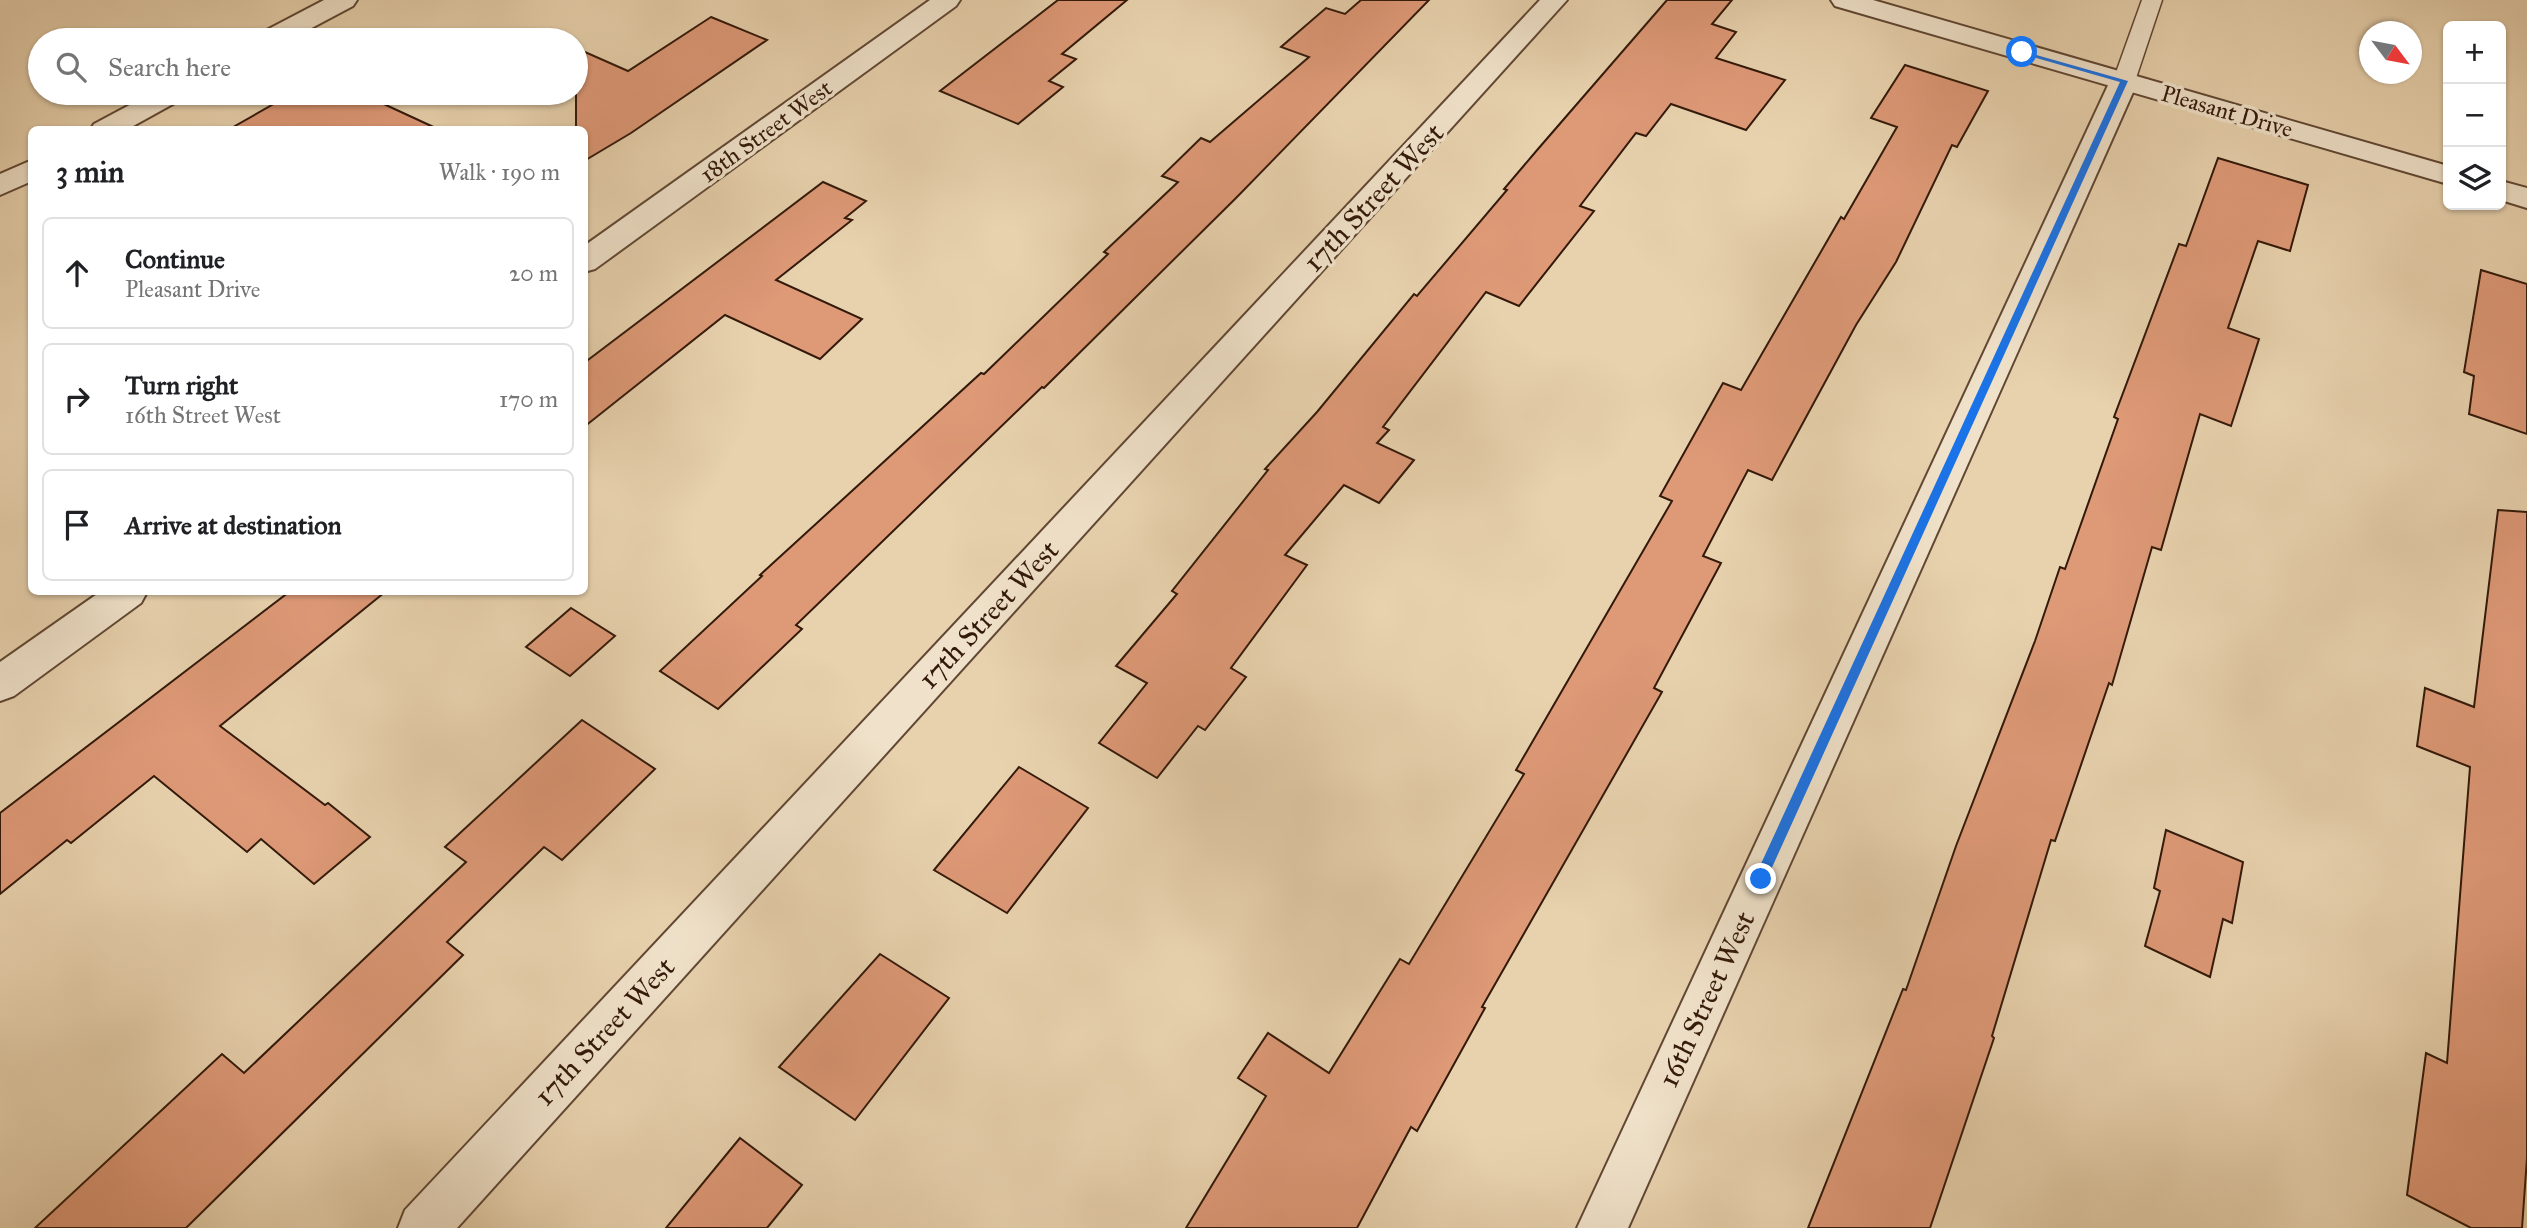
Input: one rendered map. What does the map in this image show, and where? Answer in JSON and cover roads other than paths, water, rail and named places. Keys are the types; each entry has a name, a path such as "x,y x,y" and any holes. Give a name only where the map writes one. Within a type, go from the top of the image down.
{"street":[{"path":"292,28 344,0"},
{"name":"18th Street West","path":"588,259 947,0"},
{"name":"17th Street West","path":"423,1228 1554,0"},
{"name":"Pleasant Drive","path":"1844,0 2443,174"},
{"name":"16th Street West","path":"1602,1228 2124,81"},
{"path":"111,126 150,105"},
{"path":"0,186 28,171"},
{"path":"2506,192 2527,198"},
{"path":"0,684 124,595"}],"lane":[{"path":"2124,81 2152,0"}]}
